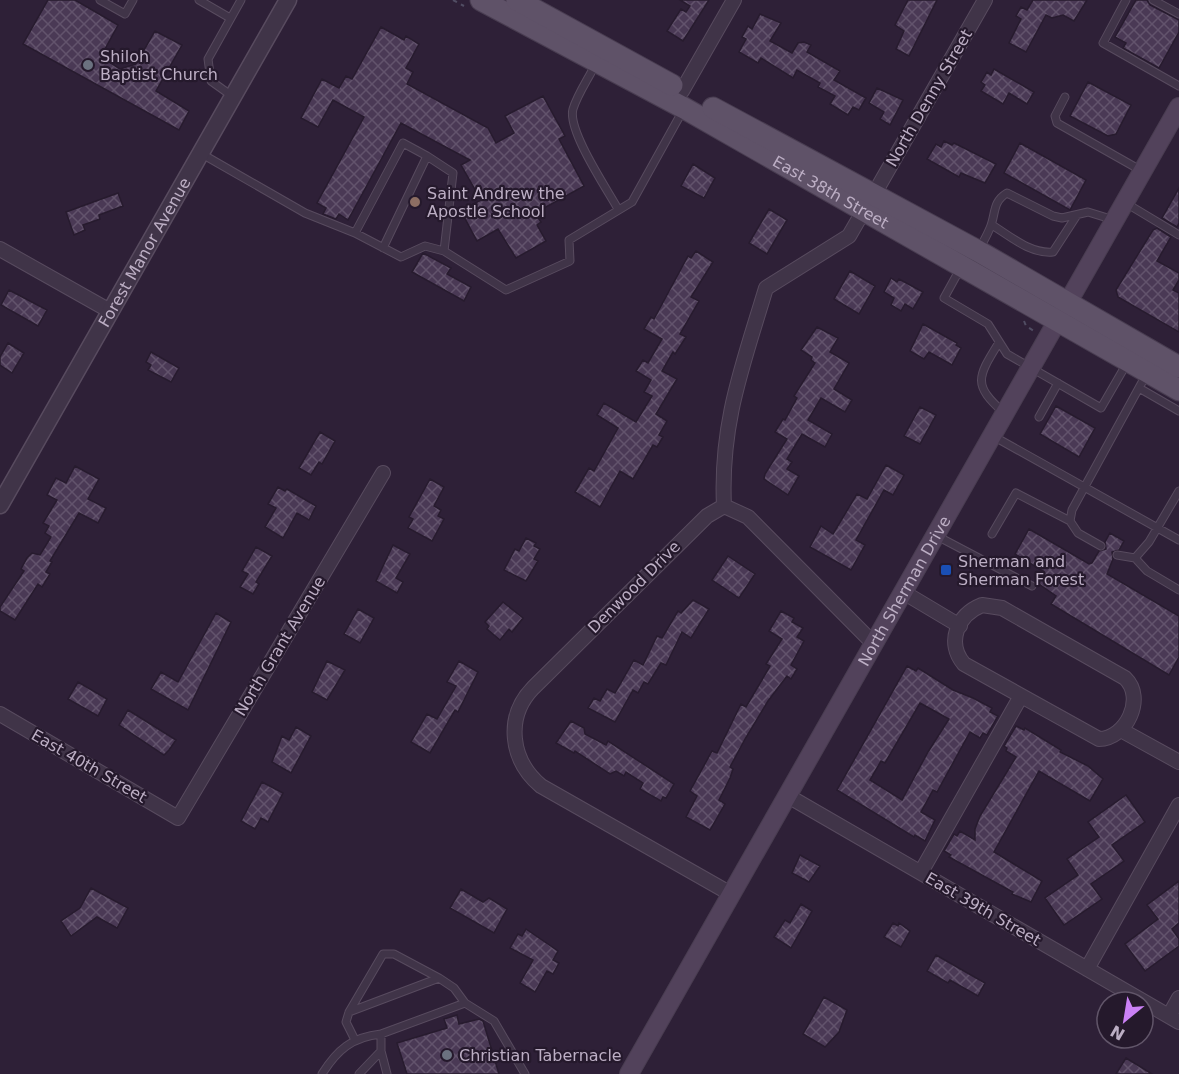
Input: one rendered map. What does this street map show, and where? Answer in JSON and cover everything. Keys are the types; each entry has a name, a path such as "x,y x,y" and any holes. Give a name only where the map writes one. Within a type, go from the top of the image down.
{"main road":[{"name":"East 38th Street","path":"481,0 597,61 683,100"},
{"name":"East 38th Street","path":"517,0 683,100 869,203 978,250 1128,361 1143,380 1179,390"},
{"name":"North Sherman Drive","path":"629,1074 1029,367 1179,107"},
{"name":"East 38th Street","path":"869,203 961,267 1062,310 1179,367"}],"street":[{"name":"Forest Manor Avenue","path":"0,504 288,0"},
{"path":"683,100 734,0"},
{"name":"North Denny Street","path":"869,203 985,0"},
{"path":"869,203 849,236 766,288 730,408 723,465 724,506 748,517 874,644"},
{"path":"0,249 110,311"},
{"name":"North Grant Avenue","path":"178,818 383,473"},
{"name":"Denwood Drive","path":"724,506 707,516 533,688 519,709 514,729 520,760 541,786 731,894"},
{"path":"903,592 960,626"},
{"path":"993,605 1125,678 1132,688 1134,698 1131,714 1121,730 1108,738 1098,739 964,664 958,657 953,641 960,626 973,609 993,605"},
{"path":"921,872 1021,696"},
{"name":"East 40th Street","path":"0,714 178,818"},
{"path":"1121,730 1179,762"},
{"name":"East 39th Street","path":"788,796 1174,1019"},
{"path":"1088,969 1179,805"},
{"path":"1174,1019 1179,998"}],"lane":[{"path":"100,0 125,14 133,0"},
{"path":"199,0 230,18"},
{"path":"232,96 215,85 208,77 208,59 241,0"},
{"path":"1126,0 1103,43 1179,86"},
{"path":"1153,0 1179,14"},
{"path":"597,61 572,110 575,128 618,209"},
{"path":"1065,97 1056,116 1057,123 1142,171"},
{"path":"200,153 305,213 355,233 401,257 425,246 444,251 506,290 570,261 568,240 632,202 683,100"},
{"path":"355,233 403,143 453,173 444,251"},
{"path":"383,248 427,156"},
{"path":"978,250 992,225 994,208 1001,197 1007,193 1053,216 1088,212 1114,220"},
{"path":"1124,202 1179,234"},
{"path":"992,225 1030,249 1044,253 1053,252 1077,215"},
{"path":"961,267 944,298 988,324 1006,354 1101,408 1128,361"},
{"path":"998,344 985,365 980,386 985,396 1004,413"},
{"path":"1070,521 1072,510 1143,380 1179,411"},
{"path":"1039,417 1058,383"},
{"path":"991,435 1179,540"},
{"path":"1135,558 1158,528 1179,490"},
{"path":"992,534 1016,493 1070,521 1078,533 1101,546"},
{"path":"935,535 1032,586"},
{"path":"1118,555 1135,558 1147,571 1179,590"},
{"path":"355,1040 346,1022 349,1012 383,954 394,954 454,988 465,1003 494,1021 525,1074"},
{"path":"349,1012 439,978"},
{"path":"322,1074 343,1047 355,1040 381,1034 465,1003"},
{"path":"381,1034 381,1051 387,1074"},
{"path":"360,1074 381,1051"}],"building":[{"name":"Shiloh Baptist Church","path":"48,0 75,0 118,25 105,49 109,62 120,69 136,64 155,31 182,45 156,91 189,111 179,130 23,44"},
{"path":"680,0 709,0 683,41 667,31 681,9 686,12 690,6"},
{"path":"908,0 937,0 909,56 896,49 904,31 895,25"},
{"path":"1033,0 1087,0 1074,21 1063,15 1052,18 1046,15 1026,52 1009,43 1021,19 1016,16 1021,7 1027,10"},
{"path":"1136,0 1147,0 1150,5 1179,20 1179,32 1159,68 1123,48 1126,43 1115,37"},
{"path":"760,14 781,23 770,41 792,53 798,43 804,42 811,45 807,52 840,71 834,80 866,98 859,110 853,107 848,115 830,104 835,96 818,87 820,83 797,70 793,78 761,58 758,63 739,52 746,39 742,37 748,26 752,29"},
{"path":"381,27 404,40 406,36 419,44 406,68 413,72 407,84 488,128 496,143 514,133 505,116 543,96 565,136 559,139 584,186 535,213 541,222 537,225 546,241 516,258 498,229 477,241 461,211 481,200 461,165 470,160 401,123 348,220 339,214 336,219 323,214 326,208 317,203 364,117 333,100 318,127 301,118 322,79 339,88 346,76 352,79"},
{"path":"994,69 1034,92 1027,104 1009,93 1003,104 981,91 985,85 981,82 987,72 991,75"},
{"path":"1088,82 1131,105 1116,134 1108,136 1070,116"},
{"path":"877,88 903,100 890,125 880,119 884,112 869,103"},
{"path":"944,141 952,145 954,143 996,164 985,183 961,173 959,177 927,159 936,144 941,147"},
{"path":"1020,143 1086,180 1070,210 1004,173"},
{"path":"693,164 715,178 704,198 681,186"},
{"path":"1179,188 1179,223 1177,227 1162,218"},
{"path":"118,193 123,206 99,215 100,219 83,225 85,230 74,235 66,212"},
{"path":"769,209 787,220 767,254 749,243"},
{"path":"1157,228 1171,237 1157,261 1179,273 1179,280 1173,290 1179,293 1179,332 1118,297 1116,290 1153,230"},
{"path":"696,251 713,262 691,297 699,301 680,334 686,337 675,354 673,352 662,371 677,379 656,414 667,421 659,435 663,437 657,447 653,445 633,479 620,471 600,507 575,492 589,468 594,471 618,428 597,415 604,403 636,422 652,396 644,392 651,380 636,371 643,360 648,363 662,339 644,329 651,317 654,319 688,256 691,258"},
{"path":"423,253 451,268 447,274 471,287 464,301 412,272"},
{"path":"850,271 875,286 859,314 834,299"},
{"path":"891,278 897,282 899,279 923,292 913,309 905,304 901,311 891,305 894,298 884,292"},
{"path":"9,290 47,310 38,326 1,305"},
{"path":"923,324 957,343 956,345 961,348 952,365 929,352 924,359 910,351"},
{"path":"817,327 838,338 830,352 849,363 834,389 852,400 845,412 821,398 808,420 832,434 825,447 802,434 787,459 792,462 787,469 799,476 788,495 764,479 787,439 775,432 783,419 785,420 797,398 794,396 815,363 811,360 812,357 801,350"},
{"path":"8,343 24,353 12,373 0,365 0,357"},
{"path":"151,352 179,368 171,382 148,370 151,365 146,362"},
{"path":"1056,406 1095,428 1079,457 1040,434"},
{"path":"920,407 936,415 920,444 904,436"},
{"path":"320,432 335,441 322,464 319,462 311,475 299,468"},
{"path":"886,465 904,475 893,495 884,490 856,540 865,545 851,570 810,547 821,526 833,534 857,494 867,499"},
{"path":"75,466 99,479 88,499 106,508 98,523 79,513 50,561 52,562 46,572 50,574 42,587 38,584 15,620 0,611 0,607 24,571 21,569 27,558 32,553 40,555 51,537 45,533 49,526 43,523 57,500 47,495 56,478 66,483"},
{"path":"430,479 444,487 434,506 441,510 438,516 444,519 432,541 408,528 413,519 409,517"},
{"path":"278,487 285,491 287,489 316,506 309,520 297,513 283,538 265,527 276,508 268,504"},
{"path":"1029,529 1089,564 1099,551 1106,549 1105,542 1110,533 1124,541 1119,550 1112,552 1113,559 1107,574 1179,616 1179,657 1169,675 1051,604 1056,596 1036,582 1043,571 1015,554"},
{"path":"526,538 536,543 534,546 540,549 534,559 538,561 526,581 504,570 515,549 519,551"},
{"path":"393,545 410,554 396,578 403,582 397,593 376,581"},
{"path":"256,547 272,556 256,582 259,584 253,594 240,587 248,574 242,571"},
{"path":"728,556 755,574 739,598 712,580"},
{"path":"693,600 709,609 691,638 682,632 666,665 661,663 648,684 644,682 638,693 633,690 615,722 588,708 594,698 600,701 607,689 615,693 634,660 643,665 657,636 662,638 678,611 681,613"},
{"path":"503,602 523,618 512,632 509,629 500,640 487,629 489,626 485,622"},
{"path":"358,609 374,618 360,643 344,634"},
{"path":"781,611 794,618 792,622 803,628 797,637 804,641 791,665 797,669 791,679 787,676 768,701 745,739 730,767 733,769 730,778 719,800 725,804 710,830 686,817 697,796 690,791 712,751 717,753 741,704 746,707 770,666 766,664 782,639 769,631"},
{"path":"216,613 231,622 188,710 151,689 161,672 178,682"},
{"path":"327,661 345,670 327,700 312,692"},
{"path":"459,661 478,672 458,712 455,710 430,753 411,742 427,714 437,719 456,686 447,682"},
{"path":"907,666 916,671 918,668 953,690 992,708 990,712 998,716 987,735 983,733 980,738 970,732 937,792 933,790 921,812 935,820 925,841 915,835 914,837 837,790","holes":["920,703 949,719 902,800 870,780 881,761 885,763"]},
{"path":"78,682 107,699 98,716 68,699"},
{"path":"128,710 176,740 164,755 119,725"},
{"path":"571,721 584,728 585,734 606,745 608,741 674,784 666,798 663,797 661,801 640,789 643,783 626,772 624,776 616,771 610,774 575,751 574,753 556,743"},
{"path":"1016,726 1024,730 1025,728 1061,750 1060,752 1088,766 1103,779 1090,801 1039,771 994,852 1042,881 1031,902 1012,894 1013,892 949,857 951,855 944,851 954,834 957,836 960,831 975,840 975,829 980,816 1016,757 1006,751 1007,748 1004,746"},
{"path":"296,727 311,736 291,773 272,762 282,736 289,740"},
{"path":"262,782 283,793 268,822 261,818 255,829 241,821"},
{"path":"1126,795 1145,822 1112,845 1124,861 1091,884 1102,899 1064,925 1045,898 1078,875 1067,859 1099,837 1088,822"},
{"path":"800,855 820,866 809,882 792,873"},
{"path":"1179,881 1179,923 1172,929 1179,939 1179,946 1145,971 1125,944 1158,919 1147,905"},
{"path":"91,888 128,908 117,928 97,917 71,936 61,921 80,908"},
{"path":"461,889 483,902 489,898 507,909 494,933 450,908"},
{"path":"801,904 812,911 791,948 774,937 785,920 790,923"},
{"path":"893,923 898,926 899,923 910,931 901,947 884,937"},
{"path":"526,929 558,951 553,960 559,963 553,974 547,971 535,992 520,983 533,960 510,948 518,934 522,936"},
{"path":"936,955 985,983 978,996 950,980 948,983 927,971"},
{"path":"824,997 847,1010 839,1032 825,1047 803,1034"},
{"name":"Christian Tabernacle","path":"457,1015 459,1024 479,1019 483,1021 499,1074 407,1074 397,1043 447,1028 444,1019"},
{"path":"1126,1058 1152,1074 1116,1074"}],"place":[{"name":"Shiloh Baptist Church","path":"88,65"},
{"name":"Saint Andrew the Apostle School","path":"415,202"},
{"name":"Sherman and Sherman Forest","path":"946,570"},
{"name":"Christian Tabernacle","path":"447,1055"}]}
